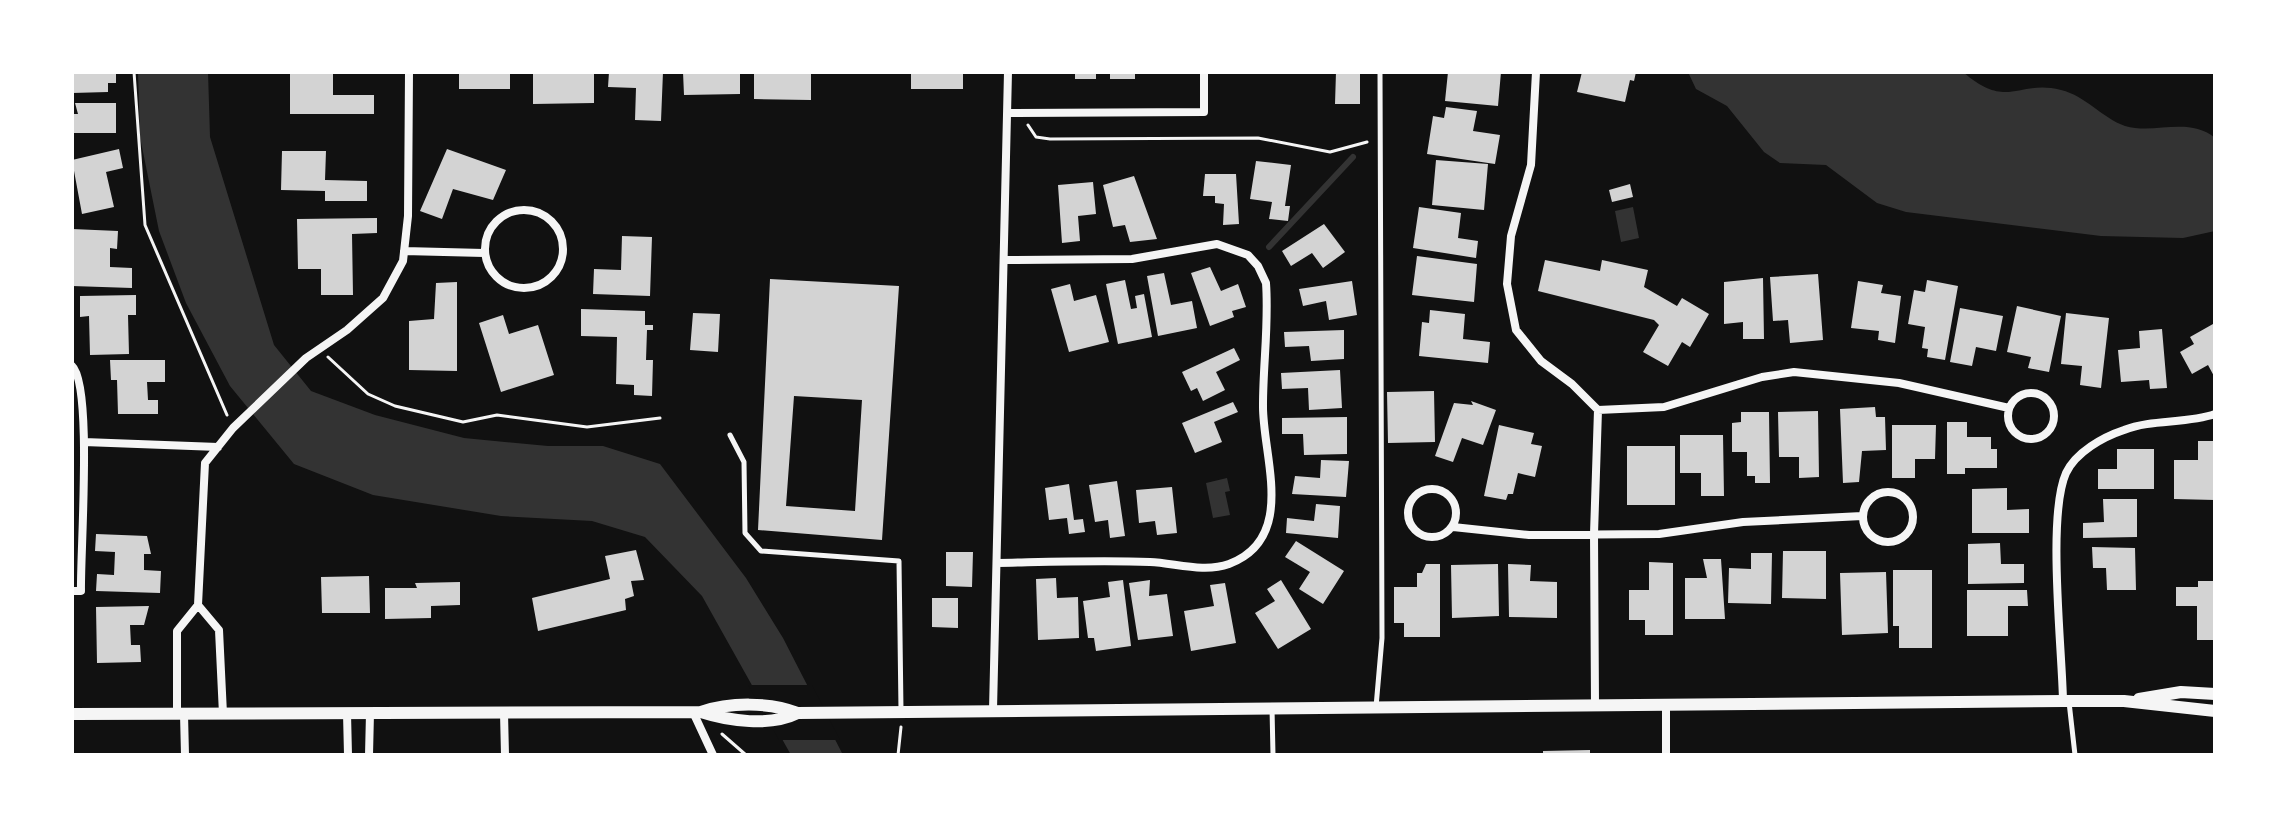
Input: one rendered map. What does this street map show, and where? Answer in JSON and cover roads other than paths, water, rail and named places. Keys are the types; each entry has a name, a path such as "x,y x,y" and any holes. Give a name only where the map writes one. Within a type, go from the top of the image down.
{"street":[{"path":"185,755 177,631 198,605 205,463 233,428 306,358 383,298 403,261 408,216 409,72"},
{"path":"993,710 1008,72"},
{"path":"1008,113 1204,112 1204,72"},
{"path":"1536,72 1531,165 1511,236 1507,284 1516,330 1541,361 1572,384 1598,410 1594,534 1595,705"},
{"path":"516,210 536,211 548,217 559,231 563,253 558,269 547,281 527,289 513,287 495,277 484,253 485,239 494,223 516,210"},
{"path":"998,563 1153,562 1211,567 1229,564 1258,540 1270,515 1274,483 1263,408 1266,283 1258,266 1248,255 1217,244 1132,259 1005,260"},
{"path":"404,251 484,253"},
{"path":"72,366 80,379 84,442 76,532 76,591"},
{"path":"1598,410 1664,407 1762,377 1794,372 1899,383 2009,408"},
{"path":"2040,394 2052,405 2053,426 2045,436 2023,438 2010,426 2009,408 2022,395 2040,394"},
{"path":"2066,701 2056,505 2067,471 2093,443 2126,428 2197,420 2215,414"},
{"path":"84,442 218,447"},
{"path":"1453,527 1457,514 1454,500 1445,491 1423,489 1413,496 1408,508 1414,530 1427,537 1441,536 1453,527 1529,535 1659,534 1743,522 1862,516"},
{"path":"1891,492 1906,500 1913,515 1903,537 1888,543 1872,538 1862,516 1868,501 1891,492"},
{"path":"198,605 219,630 223,714"},
{"path":"2124,701 2181,692 2215,694"},
{"path":"697,712 726,720 787,718 798,713 847,711 2066,701 2124,701 2215,711"},
{"path":"1666,704 1666,755"},
{"path":"72,714 697,712 716,707 753,706 779,706 798,713"},
{"path":"697,712 713,755"},
{"path":"347,713 348,755"},
{"path":"369,755 370,713"},
{"path":"504,713 505,755"}],"lane":[{"path":"1376,707 1382,638 1380,72"},
{"path":"730,435 744,462 745,533 761,551 899,561 901,711"},
{"path":"2066,701 2075,755"},
{"path":"1272,708 1273,755"}],"waterway":[{"path":"1269,247 1353,157"}]}
